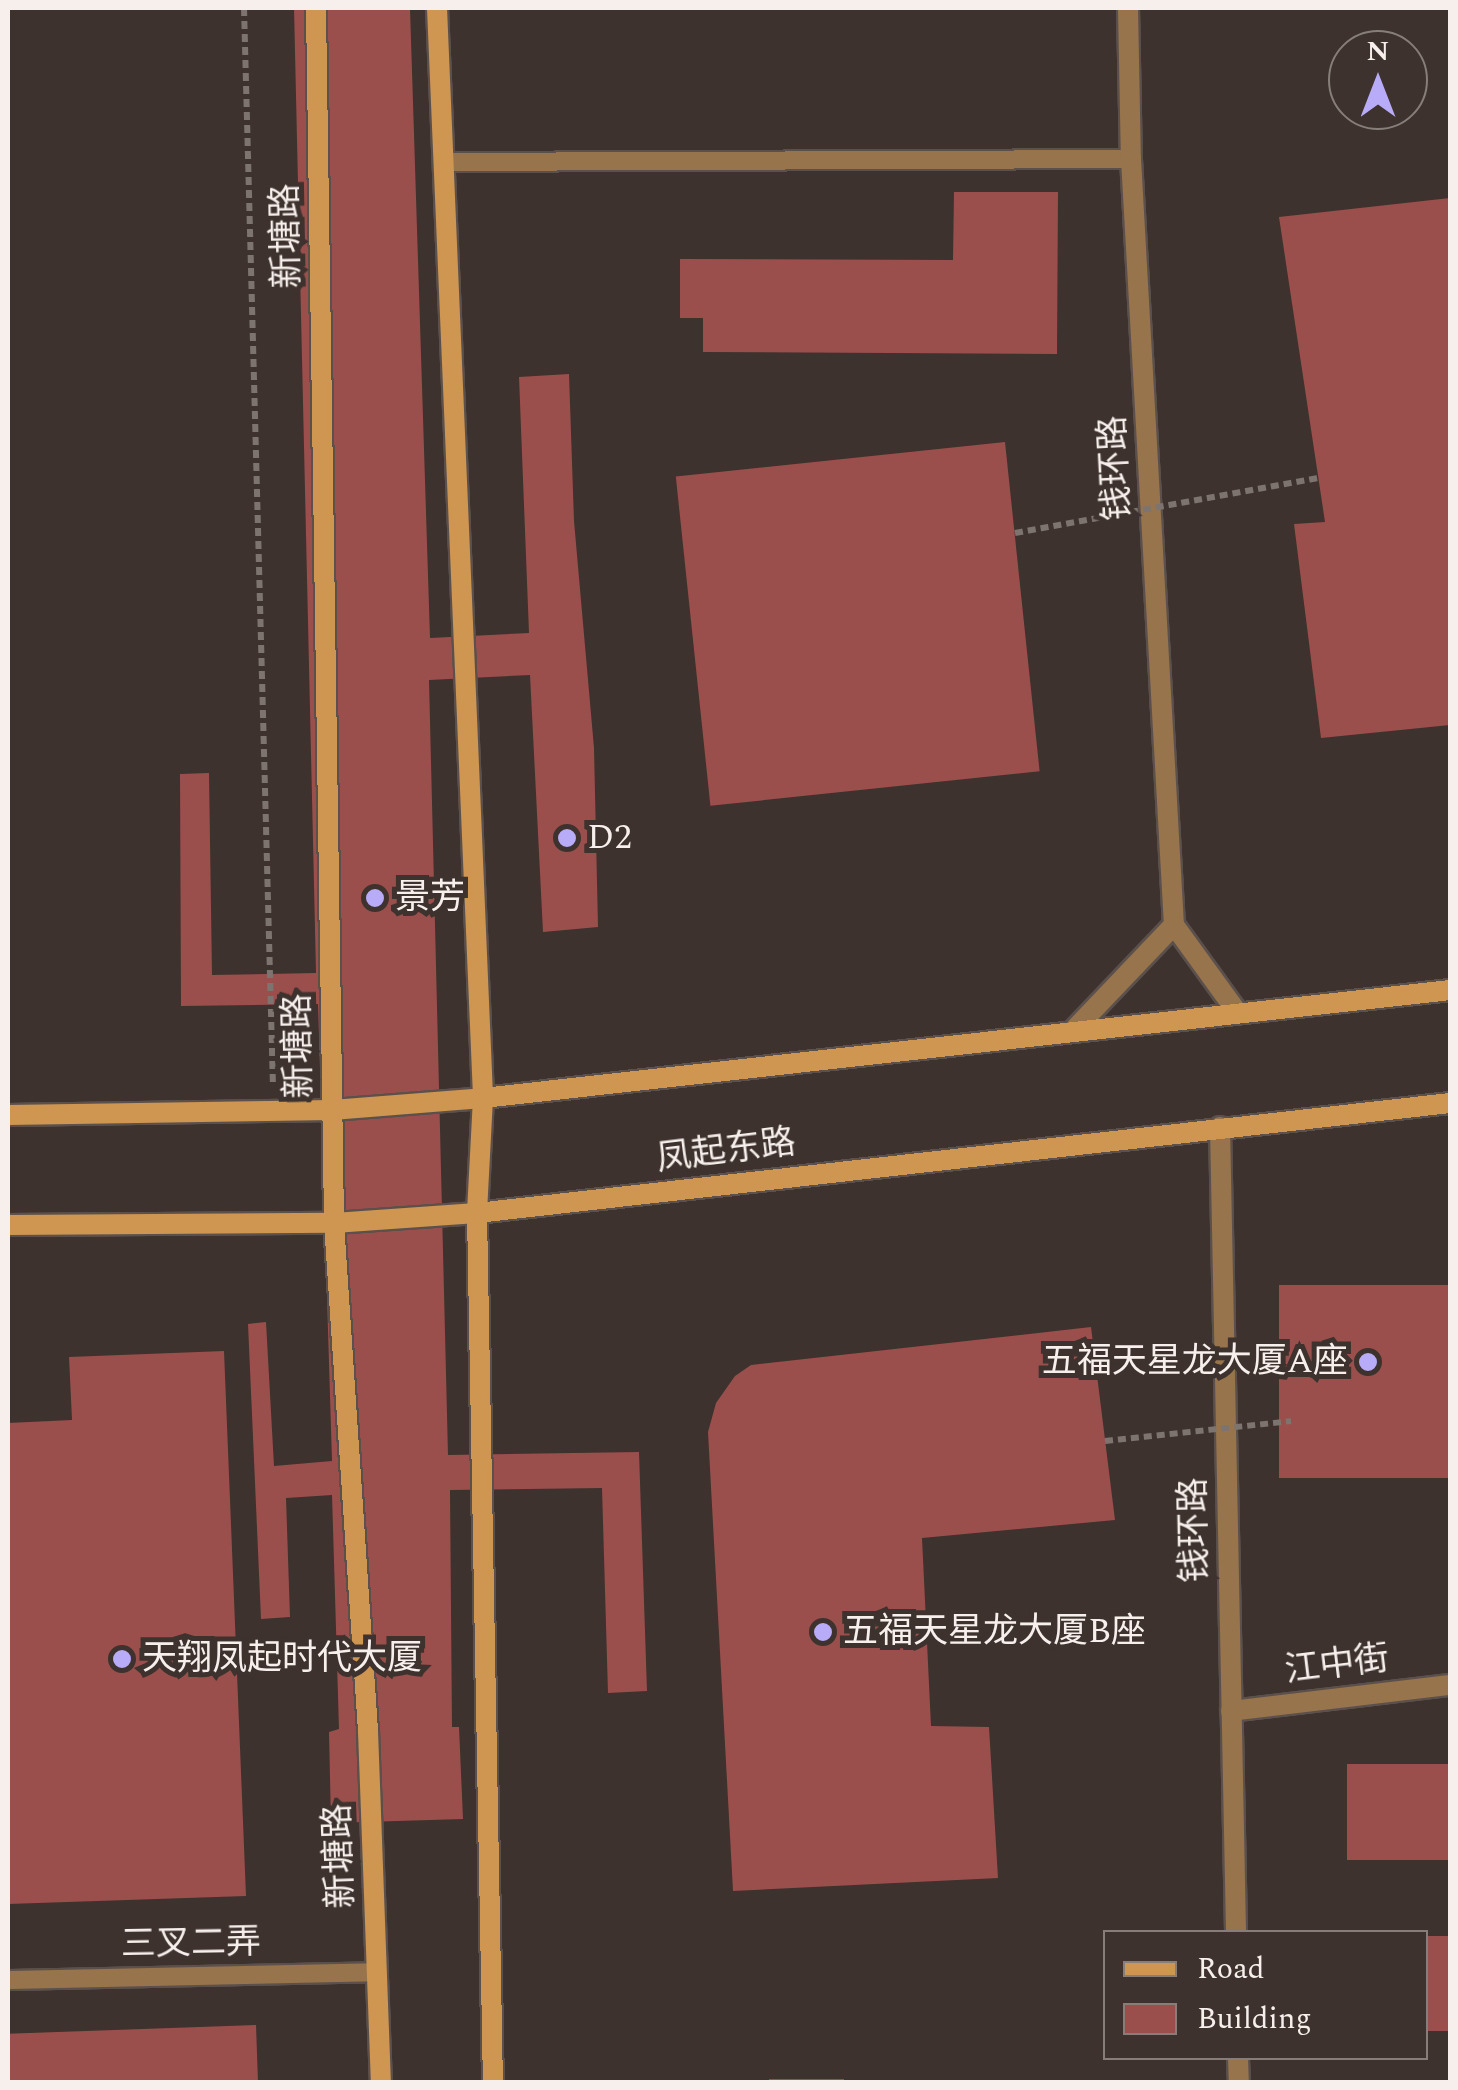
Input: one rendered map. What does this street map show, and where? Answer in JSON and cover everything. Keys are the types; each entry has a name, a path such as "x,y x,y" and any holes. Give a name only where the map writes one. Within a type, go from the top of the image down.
{"main road":[{"name":"新塘路","path":"316,8 334,1224 368,1731 381,2082"},
{"path":"437,8 483,1098 476,1213 493,2082"},
{"path":"8,1114 332,1110 483,1098 1450,990"},
{"name":"凤起东路","path":"8,1225 334,1224 476,1213 1450,1103"}],"street":[{"name":"钱环路","path":"1128,8 1132,159 1174,925"},
{"path":"1074,1031 1174,925 1237,1012"},
{"name":"钱环路","path":"1220,1127 1236,1930"},
{"name":"江中街","path":"1231,1710 1450,1685"}],"lane":[{"path":"444,162 1132,159"},
{"name":"三叉二弄","path":"8,1980 377,1972"}],"path":[{"path":"244,8 274,1111"},
{"path":"1015,533 1318,478"},
{"path":"1105,1441 1292,1421"}],"building":[{"name":"景芳","path":"294,8 410,8 430,638 529,633 519,377 569,374 574,521 594,748 598,927 543,932 530,675 429,680 448,1455 639,1452 647,1691 608,1693 602,1488 450,1490 452,1727 459,1727 463,1819 331,1823 329,1732 339,1729 332,1495 286,1498 290,1617 261,1619 248,1324 266,1322 274,1466 332,1461 318,1004 181,1006 180,774 209,773 212,975 316,973"},
{"path":"954,192 1058,192 1057,354 703,352 703,318 680,318 680,259 953,260"},
{"path":"1450,198 1450,725 1321,738 1294,524 1325,522 1279,217"},
{"path":"1005,442 1040,771 710,806 676,477"},
{"name":"五福天星龙大厦A座","path":"1279,1285 1450,1285 1450,1478 1279,1478"},
{"name":"五福天星龙大厦B座","path":"1091,1327 1115,1520 922,1538 931,1726 989,1727 998,1878 733,1891 708,1432 716,1403 735,1376 751,1365"},
{"name":"天翔凤起时代大厦","path":"224,1351 246,1896 8,1904 8,1423 72,1420 69,1357"},
{"path":"1347,1764 1450,1764 1450,1860 1347,1860"},
{"path":"1428,1936 1450,1936 1450,2031 1428,2031"},
{"path":"256,2025 258,2082 10,2082 8,2034"},
{"path":"769,2079 844,2082 769,2082"}],"place":[{"name":"D2","path":"567,838"},
{"name":"景芳","path":"375,898"},
{"name":"五福天星龙大厦A座","path":"1368,1362"},
{"name":"五福天星龙大厦B座","path":"823,1632"},
{"name":"天翔凤起时代大厦","path":"122,1659"}]}
